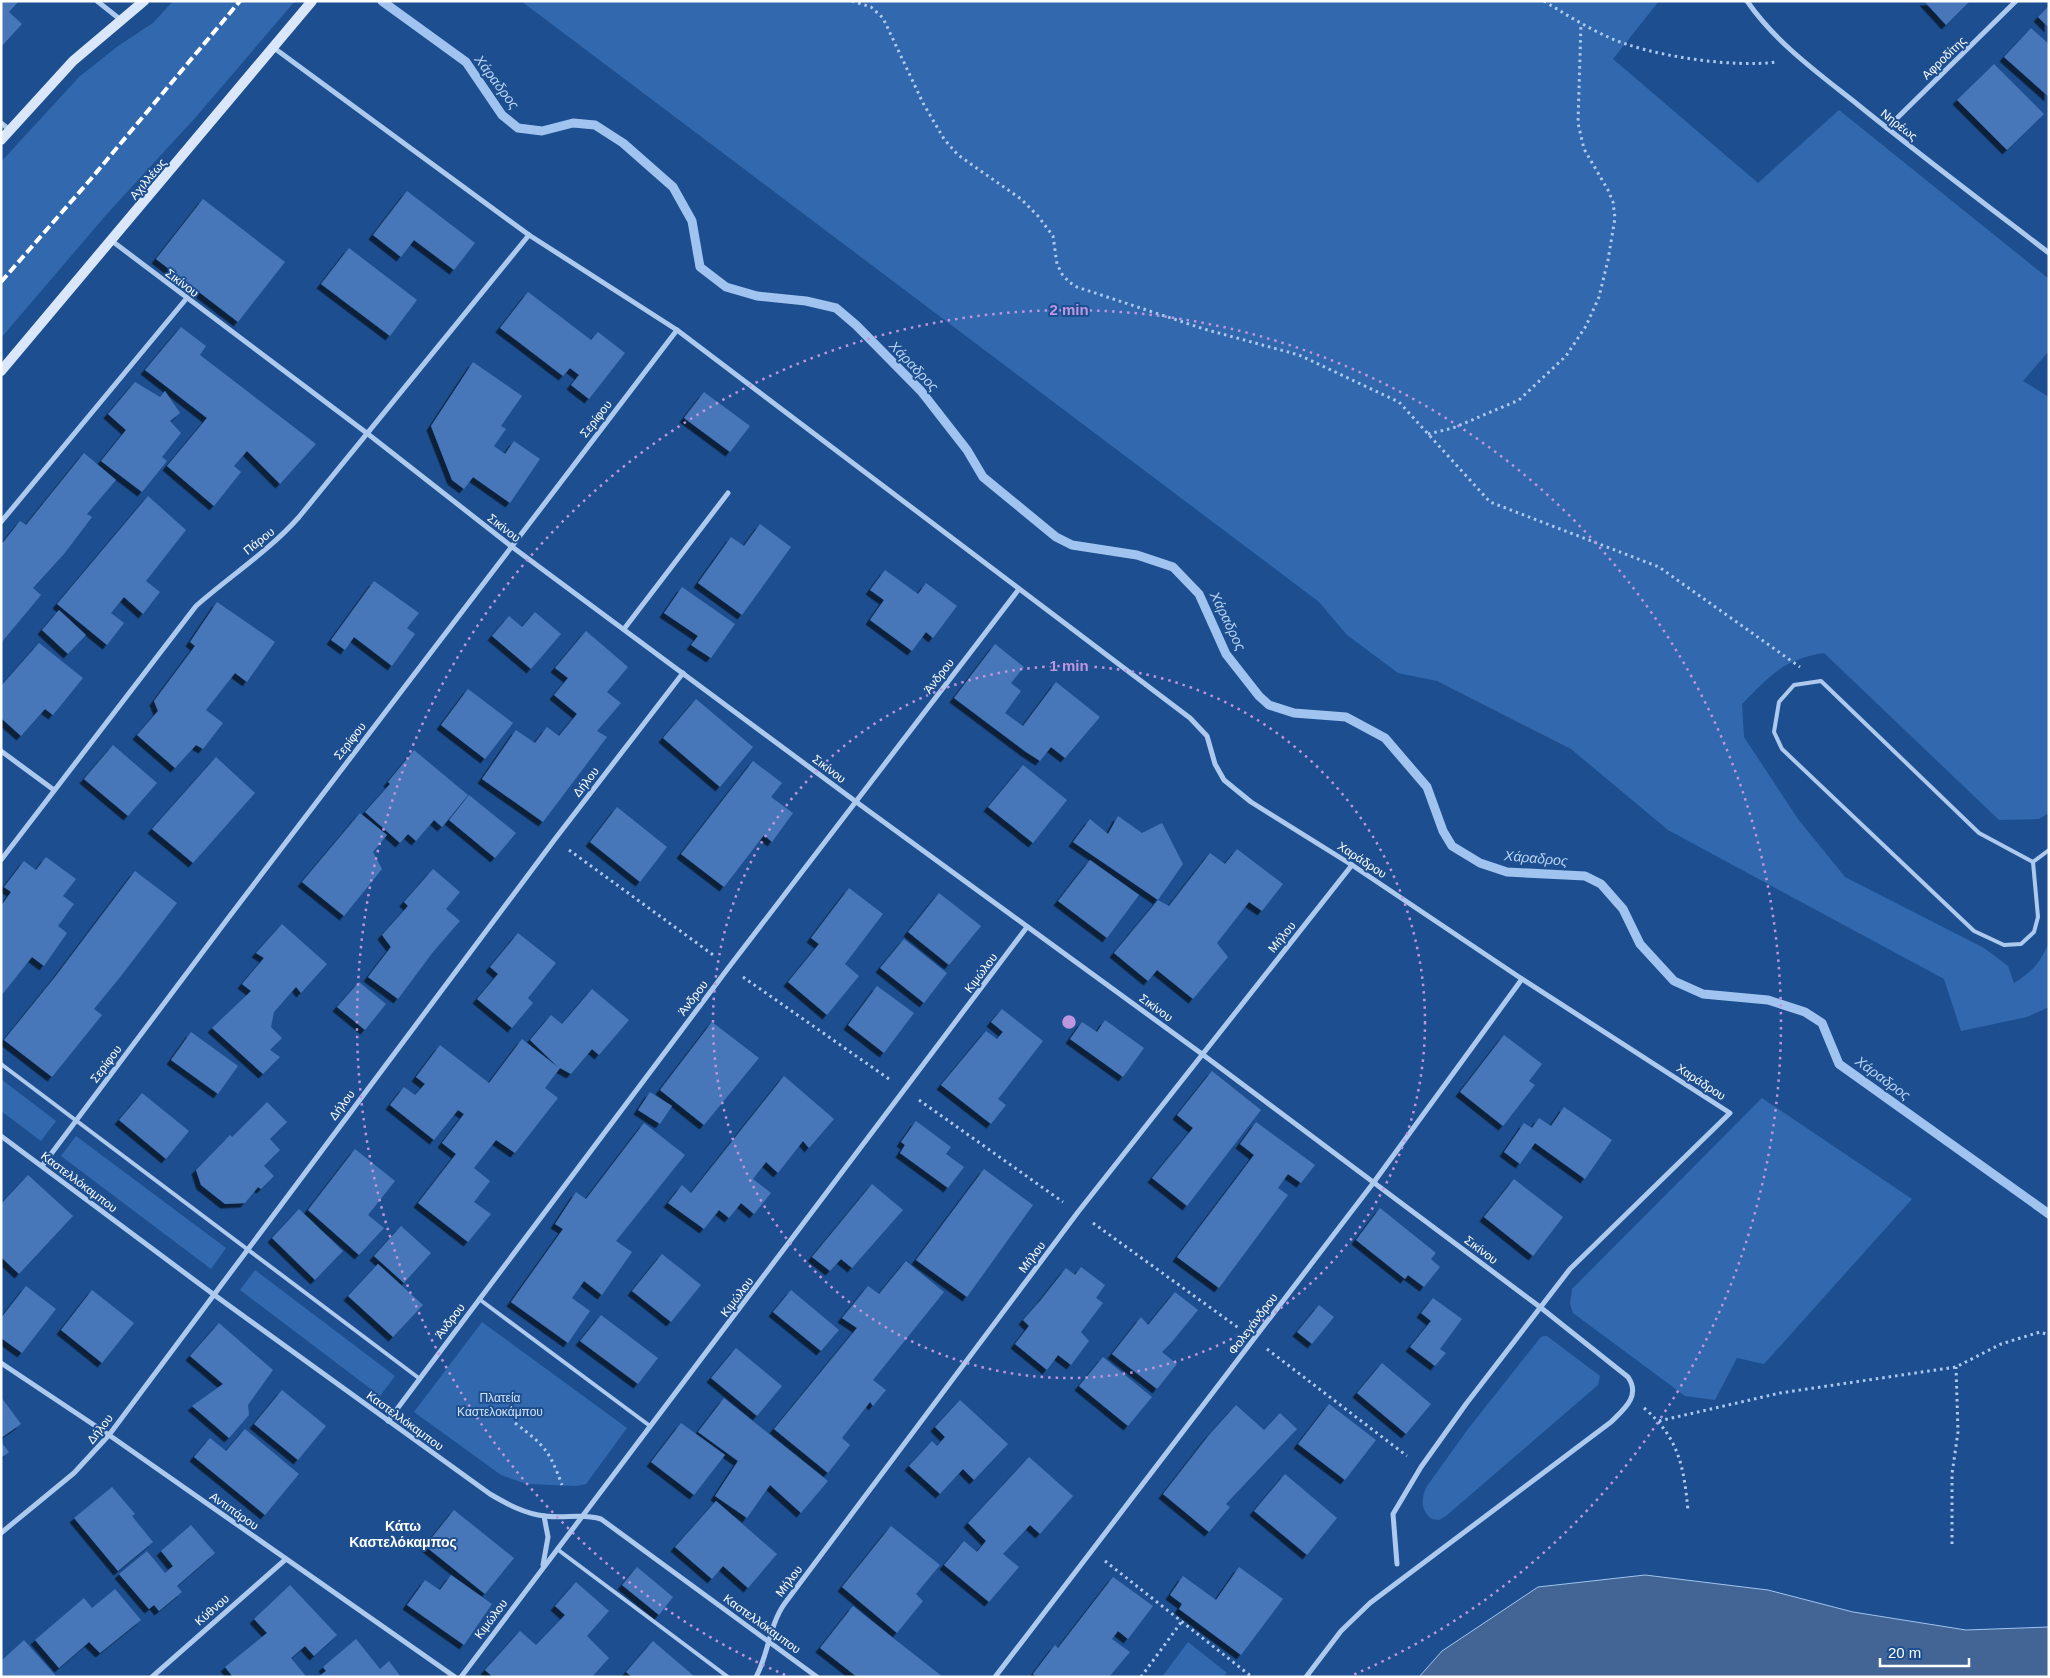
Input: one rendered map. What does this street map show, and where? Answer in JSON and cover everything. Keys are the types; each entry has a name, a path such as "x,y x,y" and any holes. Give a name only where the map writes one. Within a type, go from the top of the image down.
{"street":[{"path":"97,1 121,20"},
{"path":"1,140 72,61 144,1"},
{"name":"Αχιλλέως","path":"1,371 312,1"},
{"name":"Νηρέως","path":"1747,1 1768,27 1800,58 2049,253"},
{"name":"Αφροδίτης","path":"1887,128 2016,1"},
{"name":"Χαράδρου","path":"274,48 529,235 677,330 1202,729 1209,739 1213,760 1218,771 1232,788 1250,802 1352,865 1522,979 1730,1113 1570,1269 1540,1307"},
{"path":"1,123 10,130"},
{"name":"Πάρου","path":"1,860 196,606 229,577 283,535 368,434 529,235"},
{"name":"Σικίνου","path":"112,241 186,299 368,434 512,546 682,673 1202,1054 1540,1307 1628,1377 1634,1388 1632,1398"},
{"path":"1,522 186,299"},
{"name":"Σερίφου","path":"42,1166 677,330"},
{"path":"624,629 728,493"},
{"name":"Άνδρου","path":"388,1422 729,967 1019,589"},
{"name":"Δήλου","path":"1,1534 74,1473 109,1435 555,839 682,673"},
{"path":"1,751 54,790"},
{"name":"Μήλου","path":"756,1677 769,1642 772,1626 780,1610 1078,1212 1352,865"},
{"name":"Κιμώλου","path":"460,1677 1027,927"},
{"name":"Φολεγάνδρου","path":"995,1677 1374,1182 1522,979"},
{"name":"Καστελλόκαμπου","path":"1,1136 388,1422 500,1500 521,1510 544,1516 582,1514 601,1519 817,1677"},
{"path":"1397,1564 1393,1514 1422,1467 1466,1404 1540,1307"},
{"name":"Αντιπάρου","path":"1,1363 109,1435 455,1677"},
{"path":"1306,1677 1340,1632 1370,1603 1571,1454 1610,1422 1628,1405 1632,1398"},
{"path":"542,1568 548,1537 544,1516"},
{"name":"Κύθνου","path":"152,1677 286,1559"}],"lane":[{"path":"1821,681 1979,833 2034,862 2038,917 2034,932 2021,944 2004,945 1974,931 1782,749 1774,732 1779,702 1794,685 1821,681"},
{"path":"2034,862 2049,850"},
{"path":"1,1064 420,1379"},
{"path":"479,1299 650,1426"},
{"path":"557,1549 728,1677"}],"path":[{"path":"852,1 871,7 883,18 923,103 944,139 958,154 1021,198 1048,228 1055,244 1058,264 1069,282 1077,287 1154,313 1299,355 1399,402 1490,502 1659,566 1821,681"},
{"path":"1544,1 1608,37 1635,48 1740,64 1766,63 1800,58"},
{"path":"1428,434 1453,428 1519,400 1566,356 1586,326 1599,297 1615,218 1613,202 1608,190 1588,158 1580,132 1578,103 1581,23"},
{"path":"555,839 729,967 1078,1212 1254,1339 1422,1467"},
{"path":"1659,1421 1780,1393 1956,1367 2000,1344 2040,1332 2049,1335"},
{"path":"1952,1544 1952,1474 1958,1432 1956,1367"},
{"path":"1632,1398 1659,1421 1679,1452 1685,1478 1688,1512"},
{"path":"515,1423 546,1448 552,1458 562,1485"},
{"path":"1093,1551 1252,1677"},
{"path":"1141,1677 1182,1621"}],"green space":[{"path":"173,1 295,1 195,118 106,215 1,338 1,162 79,77 118,46 153,23"},
{"path":"521,1 1659,1 1613,59 1758,183 1839,110 2049,279 2049,351 2023,381 2049,397 2049,813 2039,819 1999,820 1824,653 1787,665 1769,678 1742,704 1744,737 1798,819 1845,877 1984,948 2008,966 2014,983 2035,966 2049,942 2049,1007 2027,1017 1961,1031 1944,979 1668,830 1571,749 1437,681 1398,673 1347,635 1319,602"},
{"path":"1,1079 56,1121 41,1141 1,1111"},
{"path":"1762,1098 1912,1199 1764,1364 1737,1358 1715,1400 1685,1396 1573,1313 1570,1304 1572,1289"},
{"path":"76,1136 226,1248 211,1269 61,1156"},
{"path":"255,1270 395,1376 380,1396 240,1290"},
{"name":"Πλατεία Καστελοκάμπου","path":"482,1322 627,1428 586,1484 576,1486 526,1484 501,1475 414,1412"},
{"path":"1543,1336 1547,1336 1600,1376 1598,1385 1446,1516 1439,1520 1432,1519 1425,1512 1423,1504 1427,1486 1468,1429"},
{"path":"1188,1642 1227,1673 1222,1677 1162,1677"}],"shaded area":[{"path":"1645,1575 1768,1590 1853,1612 1966,1630 2049,1627 2049,1677 1419,1677 1442,1651 1538,1587"}],"building":[{"path":"1,1 19,1 9,12 22,24 1,47"},
{"path":"1924,1 1970,1 1946,25"},
{"path":"2049,6 2049,28 2038,17"},
{"path":"2031,28 2049,44 2049,97 2004,57"},
{"path":"1994,64 2044,114 2007,150 1957,100"},
{"path":"407,191 475,243 454,270 414,240 401,257 373,235"},
{"path":"203,199 285,262 238,322 156,259"},
{"path":"349,248 417,300 390,336 321,284"},
{"path":"528,292 591,340 598,332 625,353 589,399 571,385 579,375 570,368 563,376 500,328"},
{"path":"181,327 206,346 200,355 316,444 280,484 247,451 234,466 241,472 214,506 167,466 207,418 145,370"},
{"path":"473,362 522,396 501,426 506,429 494,446 505,454 514,441 540,459 510,503 473,477 464,489 452,480 431,426"},
{"path":"135,382 160,397 165,391 180,413 170,421 181,433 162,457 167,461 142,492 101,461 126,430 108,414"},
{"path":"704,392 750,426 730,452 684,418"},
{"path":"84,453 116,480 87,514 92,517 64,554 33,588 41,595 1,643 1,545 20,521 26,525"},
{"path":"148,496 186,530 146,581 160,592 143,614 124,597 111,613 124,623 107,645 57,604"},
{"path":"760,524 791,547 742,615 698,583 731,537 744,546"},
{"path":"885,570 918,594 926,583 957,606 933,638 926,632 912,651 870,620 884,600 870,590"},
{"path":"374,581 419,613 407,628 415,634 392,666 354,637 345,650 331,640"},
{"path":"682,587 735,624 711,658 691,645 698,636 664,613"},
{"path":"217,602 275,642 247,682 235,673 206,710 223,723 203,749 196,745 175,768 137,735 158,711 154,701 195,646 190,642"},
{"path":"59,610 86,635 68,654 42,630"},
{"path":"535,612 561,634 531,669 492,636 509,616 522,627"},
{"path":"586,631 628,667 607,692 621,703 597,731 607,737 543,822 482,779 516,730 535,743 547,727 559,736 577,714 554,695 568,678 555,668"},
{"path":"39,643 83,678 53,715 45,709 21,736 1,718 1,686"},
{"path":"995,644 1024,667 1011,683 1021,691 1005,713 1023,726 1056,682 1100,717 1065,758 1051,747 1040,761 954,698"},
{"path":"468,689 513,723 485,759 441,725"},
{"path":"696,699 753,747 720,787 663,738"},
{"path":"113,745 157,783 128,816 84,779"},
{"path":"414,750 468,795 442,827 434,820 416,841 408,834 400,843 365,812 390,784 388,782"},
{"path":"216,757 255,793 193,863 152,829"},
{"path":"753,761 782,783 771,797 793,813 772,842 764,835 724,887 681,854"},
{"path":"1023,765 1067,800 1033,843 988,807"},
{"path":"469,795 516,833 495,858 449,820"},
{"path":"617,807 667,847 640,882 590,842"},
{"path":"360,813 387,835 373,852 382,869 344,916 302,882"},
{"path":"1118,816 1142,833 1162,823 1183,864 1158,900 1073,842 1090,819 1108,834"},
{"path":"1237,849 1283,884 1262,911 1249,902 1217,943 1228,957 1193,999 1157,970 1148,981 1114,953 1158,900 1169,906 1210,853 1225,864"},
{"path":"46,857 76,879 63,896 74,904 58,926 67,933 44,966 32,957 1,996 1,906 11,892 4,887 24,861 36,870"},
{"path":"1090,860 1139,895 1107,938 1058,901"},
{"path":"433,869 460,892 446,909 460,921 433,952 398,999 368,977 391,947 382,935 408,906 404,902"},
{"path":"135,871 177,903 94,1009 102,1015 52,1077 4,1040 55,977"},
{"path":"849,888 883,914 845,964 859,976 827,1015 788,982 819,944 811,938"},
{"path":"939,893 981,926 949,965 908,932"},
{"path":"282,924 327,964 301,993 296,987 274,1012 271,1027 282,1038 270,1050 280,1057 263,1074 212,1028 251,991 242,984 264,958 256,953"},
{"path":"518,933 556,963 528,998 533,1003 512,1028 477,999 498,974 490,967"},
{"path":"904,939 947,973 924,1003 880,968"},
{"path":"359,982 386,1004 365,1030 337,1007"},
{"path":"877,986 914,1013 884,1053 848,1025"},
{"path":"592,989 629,1020 599,1055 592,1049 571,1074 560,1068 545,1088 558,1098 515,1153 496,1140 474,1168 490,1181 474,1202 491,1214 468,1242 418,1203 456,1154 442,1143 464,1114 458,1110 434,1140 390,1105 404,1087 415,1095 425,1084 416,1077 440,1045 489,1083 522,1039 559,1068 530,1040 551,1015 562,1024"},
{"path":"1002,1009 1043,1041 998,1099 1006,1105 991,1124 941,1085 986,1031 997,1039 1003,1032 991,1022"},
{"path":"1105,1020 1144,1048 1123,1077 1070,1039 1082,1022 1097,1032"},
{"path":"712,1022 759,1058 704,1125 660,1090"},
{"path":"191,1032 238,1066 218,1094 171,1060"},
{"path":"1504,1035 1542,1064 1529,1081 1535,1085 1503,1126 1460,1092"},
{"path":"1212,1071 1261,1110 1187,1206 1152,1178 1193,1128 1177,1115"},
{"path":"784,1076 834,1119 809,1148 803,1141 778,1173 766,1162 753,1179 771,1193 754,1214 741,1203 729,1218 719,1210 704,1229 668,1203 682,1185 691,1193"},
{"path":"650,1092 672,1106 660,1124 638,1110"},
{"path":"142,1093 189,1131 166,1159 119,1120"},
{"path":"267,1102 287,1122 270,1139 280,1150 264,1166 274,1176 261,1189 258,1187 245,1203 225,1204 201,1185 196,1170 230,1135 232,1137"},
{"path":"1564,1107 1612,1140 1585,1179 1535,1143 1520,1164 1504,1152 1524,1123 1532,1128 1539,1118 1551,1126"},
{"path":"916,1121 951,1147 946,1154 964,1167 948,1188 900,1153 905,1145 901,1142"},
{"path":"1256,1122 1315,1165 1301,1183 1288,1174 1278,1188 1288,1195 1219,1288 1177,1257 1254,1155 1240,1144"},
{"path":"644,1123 685,1155 616,1241 632,1252 602,1295 584,1281 572,1298 590,1311 568,1343 511,1302 563,1229 555,1224 576,1192 586,1199"},
{"path":"355,1149 395,1181 368,1215 384,1228 359,1255 308,1210"},
{"path":"984,1169 1033,1205 967,1297 916,1260"},
{"path":"28,1175 73,1216 19,1274 1,1257 1,1204"},
{"path":"1514,1179 1563,1217 1533,1256 1484,1217"},
{"path":"872,1184 903,1210 852,1268 841,1259 830,1271 812,1257"},
{"path":"1380,1208 1436,1253 1431,1259 1440,1267 1424,1287 1408,1275 1405,1279 1356,1240"},
{"path":"299,1209 343,1251 315,1280 272,1238"},
{"path":"401,1226 431,1253 404,1283 374,1256"},
{"path":"662,1254 701,1285 671,1322 632,1291"},
{"path":"906,1261 944,1292 873,1380 886,1390 873,1406 870,1402 842,1438 850,1445 828,1473 774,1429 857,1328 842,1318 868,1286 879,1294"},
{"path":"378,1264 423,1305 393,1337 348,1296"},
{"path":"1081,1267 1105,1285 1096,1298 1103,1303 1081,1332 1089,1341 1071,1365 1058,1355 1047,1370 1015,1344 1029,1326 1023,1320 1066,1268 1075,1275"},
{"path":"26,1286 56,1309 22,1353 1,1338 1,1318"},
{"path":"92,1290 134,1323 102,1363 61,1330"},
{"path":"791,1290 839,1330 821,1351 773,1312"},
{"path":"1175,1292 1198,1310 1162,1352 1177,1364 1157,1389 1112,1354 1141,1317 1148,1325"},
{"path":"1433,1298 1462,1319 1440,1349 1446,1353 1435,1366 1410,1347 1431,1321 1421,1313"},
{"path":"1319,1305 1334,1317 1312,1344 1297,1332"},
{"path":"601,1315 658,1358 638,1384 580,1341"},
{"path":"219,1323 273,1370 248,1405 249,1415 229,1438 192,1406 223,1384 190,1356"},
{"path":"736,1348 782,1386 757,1416 711,1378"},
{"path":"1103,1357 1152,1397 1128,1426 1079,1386"},
{"path":"1382,1363 1431,1404 1406,1434 1357,1393"},
{"path":"282,1390 326,1426 298,1460 254,1424"},
{"path":"1,1397 21,1424 1,1438"},
{"path":"724,1398 828,1481 801,1513 770,1485 747,1518 715,1496 738,1461 698,1432"},
{"path":"960,1400 1008,1444 974,1480 963,1469 940,1494 909,1466 932,1441 937,1446 945,1437 935,1427"},
{"path":"1329,1404 1376,1440 1345,1480 1298,1444"},
{"path":"1236,1405 1264,1430 1280,1413 1297,1429 1226,1504 1230,1507 1209,1532 1163,1494 1209,1435"},
{"path":"681,1423 725,1455 694,1495 651,1462"},
{"path":"245,1429 299,1474 265,1515 194,1457 210,1438 226,1451"},
{"path":"1,1442 9,1452 1,1458"},
{"path":"1029,1457 1073,1496 1040,1534 1030,1525 1003,1554 1019,1567 989,1602 944,1565 964,1541 977,1552 986,1541 968,1523"},
{"path":"1285,1474 1337,1518 1307,1555 1254,1511"},
{"path":"112,1487 135,1514 132,1516 153,1542 118,1571 74,1518"},
{"path":"716,1501 777,1554 748,1588 723,1566 712,1579 675,1547"},
{"path":"454,1510 514,1558 485,1594 425,1546"},
{"path":"191,1525 215,1553 177,1586 182,1592 159,1611 154,1605 149,1609 119,1574 147,1551 165,1573 173,1566 161,1551"},
{"path":"891,1526 940,1565 916,1594 923,1601 897,1633 842,1587"},
{"path":"637,1567 673,1597 659,1615 622,1585"},
{"path":"1239,1567 1283,1599 1241,1655 1179,1609 1182,1604 1170,1595 1183,1576 1216,1600"},
{"path":"451,1575 492,1604 464,1645 407,1605 425,1580 440,1590"},
{"path":"1113,1577 1153,1606 1128,1639 1118,1631 1112,1639 1130,1652 1109,1677 1036,1677 1033,1674 1055,1645 1058,1648"},
{"path":"576,1582 609,1611 587,1636 609,1658 592,1677 493,1677 485,1670 520,1631 536,1645 565,1615 555,1606"},
{"path":"290,1585 337,1635 314,1656 305,1646 291,1658 305,1675 303,1677 233,1677 225,1667 267,1633 254,1619"},
{"path":"115,1589 141,1620 100,1653 89,1642 59,1668 35,1640 84,1598 92,1608"},
{"path":"853,1606 943,1677 857,1677 820,1648"},
{"path":"356,1639 380,1669 389,1661 401,1677 318,1677 326,1671 323,1667"},
{"path":"24,1640 57,1677 1,1677 1,1661"},
{"path":"653,1641 695,1677 632,1677 626,1672"}],"waterway":[{"name":"Χάραδρος","path":"382,1 466,62 502,115 518,128 542,131 573,123 595,125 623,143 673,187 692,221 700,267 726,287 757,296 806,301 836,308 856,325 921,391 967,450 983,477 1056,537 1072,545 1137,555 1173,567 1199,594 1226,654 1259,696 1269,705 1294,713 1346,717 1385,738 1427,787 1443,831 1452,846 1480,863 1507,872 1585,876 1601,884 1623,909 1640,944 1674,981 1703,994 1768,1000 1805,1012 1822,1023 1839,1064 2049,1214"}],"railway":[{"path":"1,282 90,180 240,1"}],"district":[{"name":"Κάτω Καστελόκαμπος","path":"403,1534"}]}
